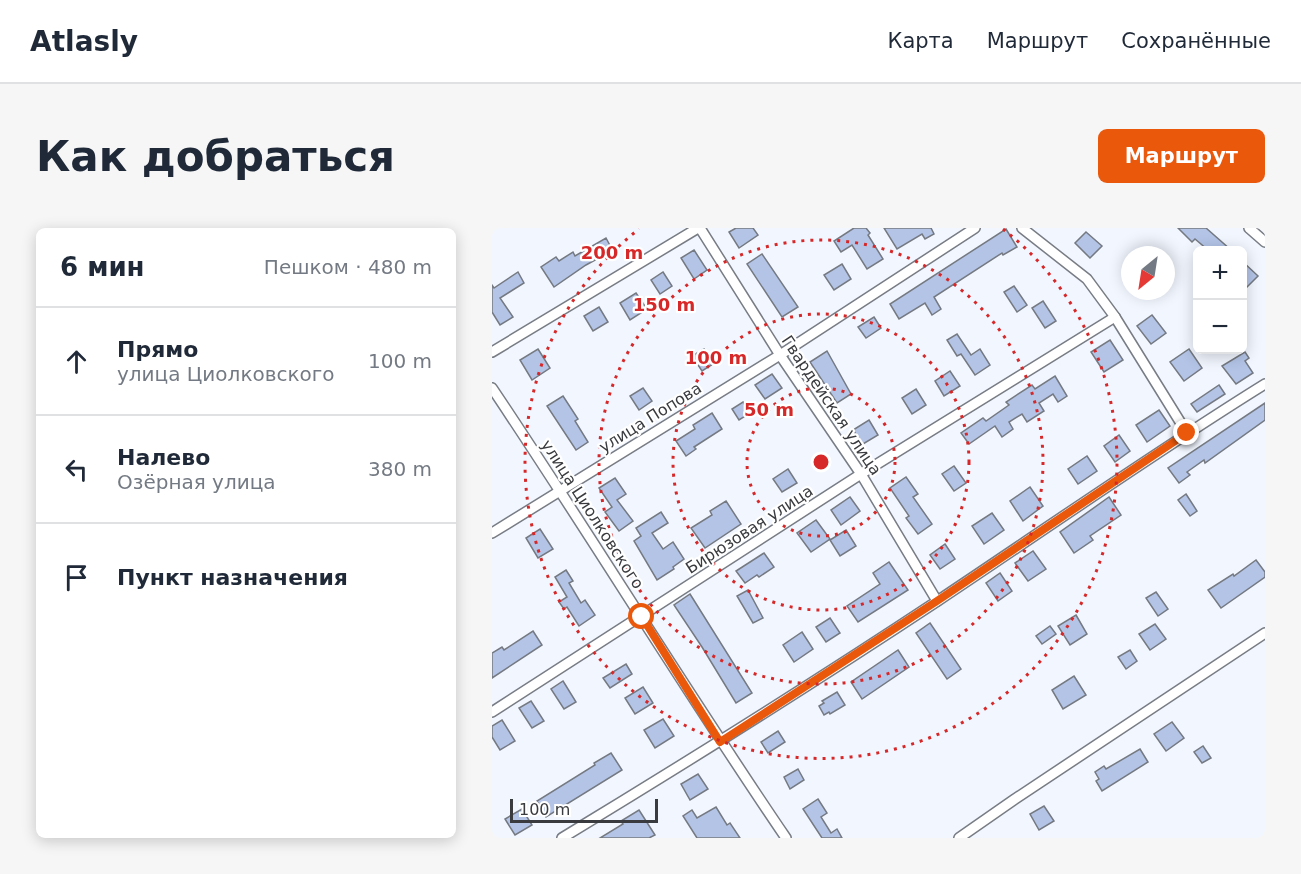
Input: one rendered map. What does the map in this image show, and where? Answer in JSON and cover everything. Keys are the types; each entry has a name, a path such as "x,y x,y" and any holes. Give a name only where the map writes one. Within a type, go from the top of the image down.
{"street":[{"path":"492,352 699,228"},
{"name":"Гвардейская улица","path":"699,228 780,355 861,474 937,601"},
{"name":"улица Попова","path":"492,533 780,355 975,228"},
{"path":"1022,228 1087,279 1115,317 1187,433"},
{"path":"1249,228 1265,242"},
{"name":"Бирюзовая улица","path":"492,712 861,474 1115,317"},
{"path":"562,838 720,742 937,601 1187,433 1265,384"},
{"name":"улица Циолковского","path":"492,388 642,617 720,742 786,838"},
{"path":"959,838 1265,633"}],"building":[{"path":"736,228 753,228 758,235 739,248 729,232"},
{"path":"854,228 866,228 883,259 867,269 852,245 841,252 834,241"},
{"path":"884,228 931,228 934,234 925,239 922,234 897,249"},
{"path":"1178,228 1206,228 1226,246 1203,246 1195,239 1192,242"},
{"path":"1006,229 1017,247 1003,255 1002,253 934,297 941,309 932,315 925,303 899,319 890,304"},
{"path":"1086,232 1102,246 1090,258 1075,243"},
{"path":"606,238 614,253 607,257 606,254 586,265 554,287 541,267 556,257 559,261 573,252 575,256"},
{"path":"694,250 707,270 694,279 681,258"},
{"path":"762,254 798,307 782,317 747,264"},
{"path":"842,264 851,279 834,290 824,275"},
{"path":"1247,266 1258,276 1247,287"},
{"path":"518,272 524,283 500,298 513,317 500,325 492,312 492,285 494,288"},
{"path":"663,272 672,286 660,294 651,280"},
{"path":"1014,286 1027,305 1017,312 1004,292"},
{"path":"636,293 647,309 630,320 620,303"},
{"path":"1043,301 1056,321 1045,328 1032,308"},
{"path":"599,307 608,322 593,331 584,316"},
{"path":"1152,315 1166,333 1151,344 1137,326"},
{"path":"874,317 881,328 866,338 858,327"},
{"path":"957,334 971,355 980,349 990,365 975,375 961,354 957,356 947,340"},
{"path":"1110,340 1123,360 1104,372 1091,352"},
{"path":"538,349 550,368 532,380 520,360"},
{"path":"704,349 713,364 702,371 692,356"},
{"path":"1189,349 1202,368 1184,381 1170,362"},
{"path":"827,351 851,394 837,403 810,362"},
{"path":"1242,354 1246,354 1249,358 1245,361 1253,373 1236,384 1222,366"},
{"path":"950,371 960,386 944,396 935,381"},
{"path":"772,374 782,388 765,399 755,385"},
{"path":"1055,376 1067,396 1058,402 1053,394 1039,403 1044,411 1027,422 1022,414 1009,422 1013,429 1002,437 995,426 969,444 961,433 983,418 986,421 1009,405 1006,402 1032,385 1035,389"},
{"path":"1219,385 1225,394 1197,412 1191,404"},
{"path":"643,388 652,401 639,410 630,396"},
{"path":"916,389 926,405 912,414 902,398"},
{"path":"563,396 578,419 575,421 588,442 576,450 547,406"},
{"path":"743,402 750,413 739,420 732,409"},
{"path":"1265,403 1265,420 1205,463 1204,460 1187,472 1190,475 1179,483 1168,468"},
{"path":"1159,410 1170,426 1147,442 1136,425"},
{"path":"712,413 722,429 694,447 696,449 686,456 676,441 695,429 693,425"},
{"path":"869,420 878,435 863,444 853,430"},
{"path":"1119,435 1130,451 1115,462 1104,446"},
{"path":"1087,456 1097,471 1078,484 1068,469"},
{"path":"954,466 966,483 954,491 942,474"},
{"path":"788,469 797,483 782,492 773,479"},
{"path":"906,477 918,494 913,497 932,524 918,534 906,518 909,516 890,488"},
{"path":"615,478 626,494 617,500 633,521 619,531 605,512 612,507 599,488"},
{"path":"1030,487 1043,506 1023,521 1010,501"},
{"path":"1186,494 1197,511 1190,516 1178,500"},
{"path":"850,497 860,511 841,525 831,510"},
{"path":"1109,497 1121,515 1090,536 1093,540 1074,553 1060,532"},
{"path":"726,501 741,524 705,548 691,528 712,515 710,511"},
{"path":"661,512 668,523 652,533 663,549 673,542 684,559 657,580 634,541 641,536 636,528"},
{"path":"992,513 1004,530 984,544 972,526"},
{"path":"816,520 830,539 811,552 797,533"},
{"path":"540,529 553,549 538,558 526,538"},
{"path":"846,530 856,546 840,556 830,540"},
{"path":"945,544 955,559 940,569 930,555"},
{"path":"1033,551 1046,569 1028,581 1015,563"},
{"path":"764,553 774,567 745,583 736,571"},
{"path":"1256,560 1265,572 1265,577 1221,608 1208,590 1233,574 1234,576"},
{"path":"889,562 908,590 858,622 847,606 880,584 873,573"},
{"path":"566,570 573,581 569,583 581,603 585,600 595,615 579,626 567,607 564,609 559,602 567,597 555,577"},
{"path":"1000,573 1012,591 998,601 986,583"},
{"path":"748,590 763,618 753,623 737,596"},
{"path":"1156,592 1168,609 1158,616 1146,598"},
{"path":"690,594 752,693 736,703 674,605"},
{"path":"1076,615 1087,634 1070,645 1058,626"},
{"path":"830,618 840,633 826,642 816,627"},
{"path":"930,623 961,669 947,679 916,633"},
{"path":"1155,624 1166,639 1150,650 1139,634"},
{"path":"1050,626 1056,634 1042,644 1036,636"},
{"path":"533,631 542,645 492,678 492,653 502,647 504,650"},
{"path":"802,632 813,649 794,662 783,645"},
{"path":"898,650 909,667 862,699 851,682"},
{"path":"1130,650 1137,661 1126,669 1118,657"},
{"path":"626,664 632,674 610,688 603,678"},
{"path":"1074,676 1086,695 1063,709 1052,690"},
{"path":"563,681 576,702 564,709 551,689"},
{"path":"643,687 653,703 635,714 625,698"},
{"path":"837,692 845,705 824,715 819,706 824,703 822,701"},
{"path":"531,701 544,721 532,728 519,708"},
{"path":"663,719 674,736 655,748 644,730"},
{"path":"502,720 515,741 500,750 492,737 492,726"},
{"path":"1172,722 1184,738 1166,751 1154,734"},
{"path":"778,731 785,742 768,753 761,742"},
{"path":"1203,746 1211,758 1202,763 1194,752"},
{"path":"1140,749 1148,762 1102,791 1096,781 1099,779 1095,772 1104,766 1106,769"},
{"path":"611,753 622,770 546,817 537,801"},
{"path":"798,769 804,780 790,789 784,777"},
{"path":"698,774 708,789 690,800 681,784"},
{"path":"818,799 827,813 821,817 831,833 837,829 842,838 822,838 803,809"},
{"path":"1044,806 1054,821 1039,830 1030,814"},
{"path":"716,807 727,825 730,823 740,838 697,838 683,816 692,810 697,818"},
{"path":"522,809 532,825 515,835 505,819"},
{"path":"639,810 655,835 649,838 600,838 623,824 621,821"}],"route":[{"path":"642,617 720,742 937,601 1187,433"}]}
